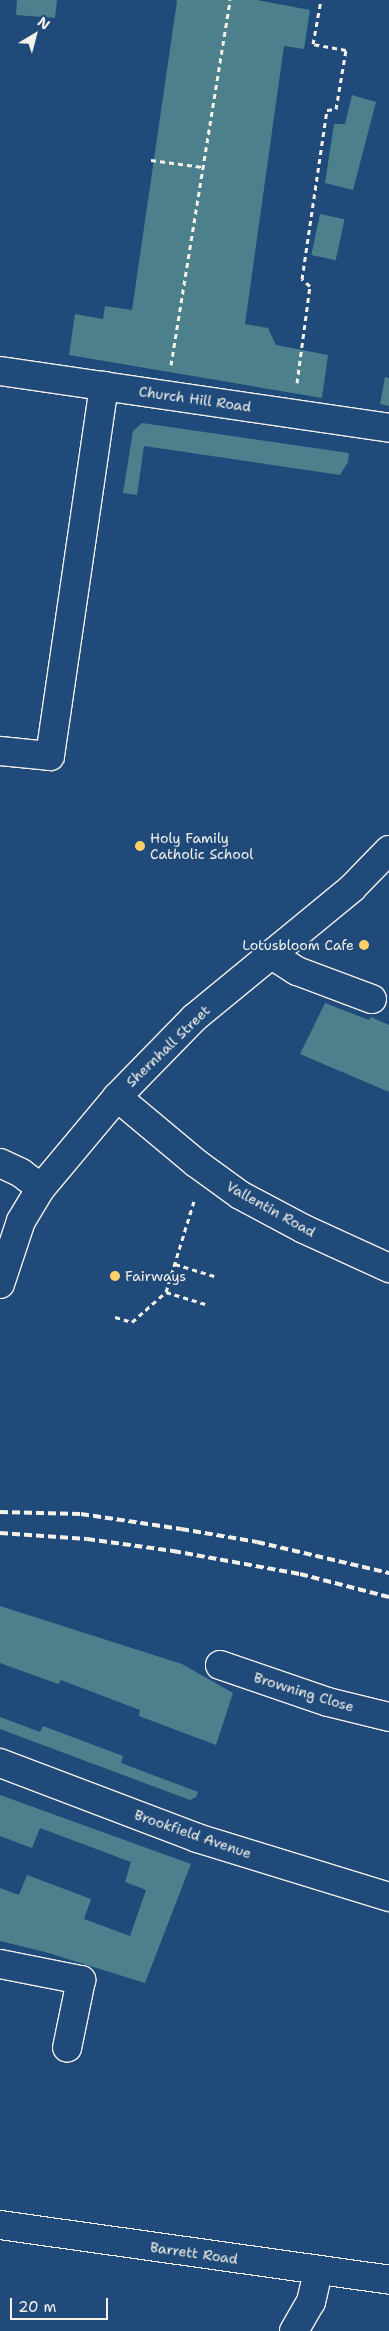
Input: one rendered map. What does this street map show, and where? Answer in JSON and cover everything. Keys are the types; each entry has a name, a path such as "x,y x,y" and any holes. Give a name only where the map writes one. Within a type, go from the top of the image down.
{"street":[{"name":"Church Hill Road","path":"0,371 389,428"},
{"path":"0,751 50,756 104,386"},
{"name":"Shernhall Street","path":"0,1284 21,1221 41,1188 118,1097 194,1018 352,888 389,850"},
{"path":"272,955 297,971 372,999"},
{"name":"Vallentin Road","path":"118,1097 196,1163 240,1195 304,1229 389,1268"},
{"path":"0,1163 21,1173 41,1188"},
{"name":"Browning Close","path":"220,1665 328,1702 389,1717"},
{"name":"Brookfield Avenue","path":"0,1763 197,1838 389,1897"},
{"path":"0,1964 81,1980 67,2048"},
{"name":"Barrett Road","path":"0,2225 389,2280"},
{"path":"294,2331 311,2302 318,2271"}],"path":[{"path":"166,395 230,0"},
{"path":"294,414 310,286 302,279 327,110 336,109 346,50 313,44 321,0"},
{"path":"151,160 203,167"},
{"path":"115,1317 132,1322 166,1292 194,1201"},
{"path":"175,1264 214,1276"},
{"path":"166,1292 205,1304"}],"green space":[{"path":"17,0 57,0 55,18 16,15"},
{"path":"174,0 257,0 310,10 304,49 284,46 245,324 268,328 276,345 328,355 322,398 69,355 75,314 103,319 105,306 132,310 177,1"},
{"path":"352,95 376,102 353,190 325,183 334,124 345,124"},
{"path":"320,214 344,219 336,260 311,255"},
{"path":"385,377 389,378 389,406 380,404"},
{"path":"142,423 349,453 348,462 340,475 144,446 137,495 123,493 133,431"},
{"path":"325,1003 369,1020 371,1017 389,1025 389,1092 300,1054"},
{"path":"0,1606 182,1664 233,1693 216,1745 139,1716 140,1710 61,1680 58,1684 0,1663"},
{"path":"0,1717 40,1732 43,1726 123,1756 121,1763 198,1792 196,1797 190,1800 0,1729"},
{"path":"0,1795 191,1864 145,1983 45,1952 0,1941 0,1888 19,1895 27,1875 91,1899 84,1919 130,1936 146,1890 125,1882 131,1862 40,1828 32,1848 0,1836"}],"railway":[{"path":"0,1512 81,1514 181,1529 257,1542 389,1573"},
{"path":"0,1533 87,1539 173,1551 300,1574 389,1597"}],"place":[{"name":"Holy Family Catholic School","path":"140,846"},
{"name":"Lotusbloom Cafe","path":"364,945"},
{"name":"Fairways","path":"115,1276"}]}
